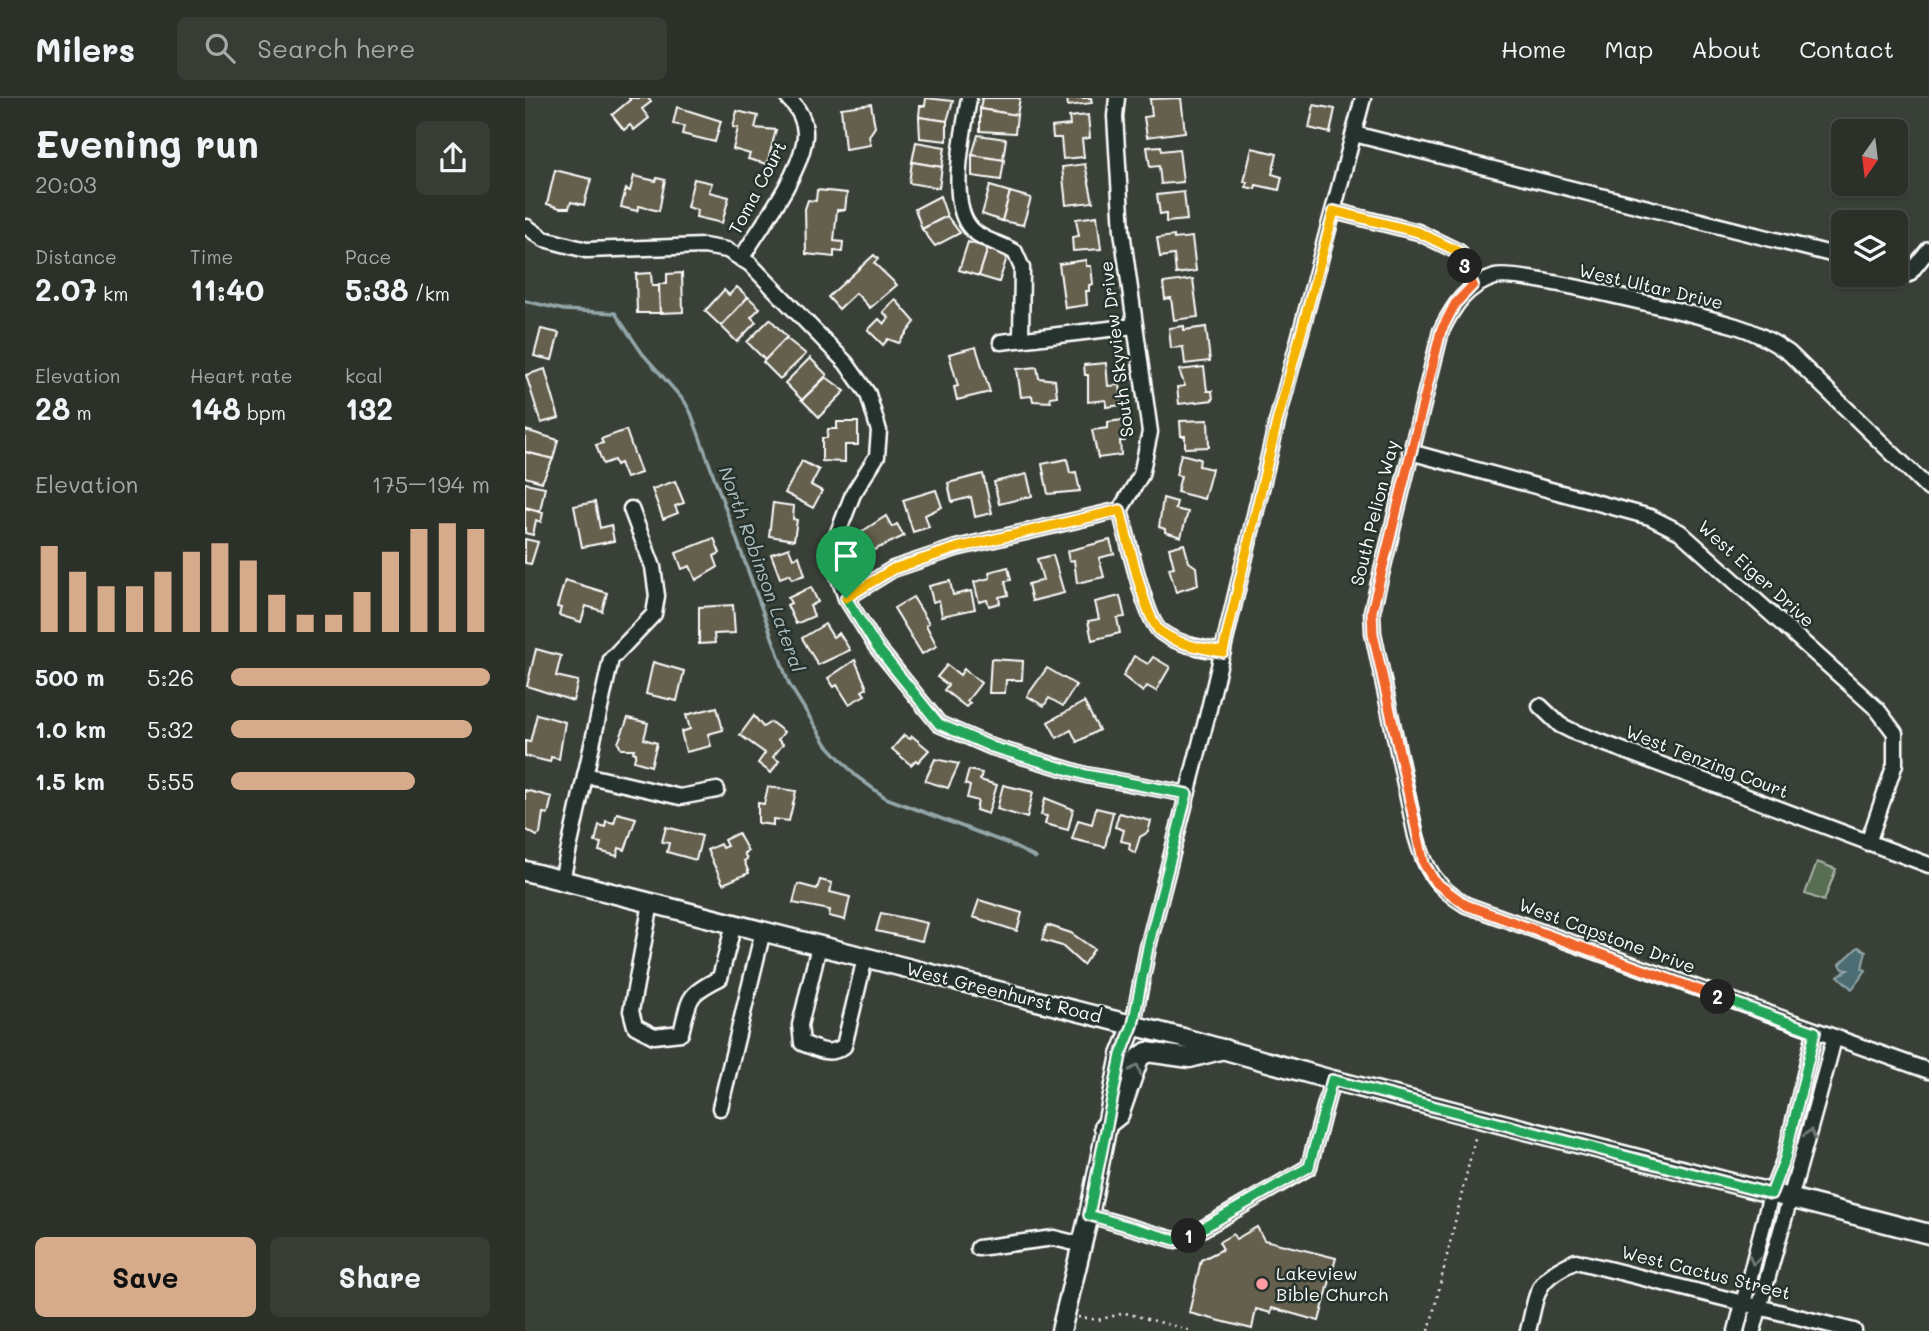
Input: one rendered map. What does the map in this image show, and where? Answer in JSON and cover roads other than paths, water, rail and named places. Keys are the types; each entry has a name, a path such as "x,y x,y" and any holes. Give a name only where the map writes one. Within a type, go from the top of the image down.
{"main road":[{"name":"West Greenhurst Road","path":"525,871 1133,1025 1480,1119 1929,1234"},
{"path":"1063,1322 1089,1215 1104,1127 1121,1055 1133,1025"},
{"path":"1104,1127 1119,1115 1139,1058 1147,1052 1191,1058 1224,1049"}],"street":[{"name":"Toma Court","path":"741,259 792,174 805,142 804,124 797,107 788,98"},
{"path":"969,98 963,136 959,206 969,227 979,235 1016,252 1022,268 1021,339"},
{"name":"South Skyview Drive","path":"1118,98 1115,116 1122,231 1150,432 1141,475 1120,510"},
{"path":"1133,1025 1148,947 1223,652 1277,422 1363,98"},
{"path":"1354,134 1831,254"},
{"path":"1334,211 1418,232 1459,252 1473,285"},
{"path":"526,228 544,239 586,250 704,246 727,250 751,264 846,363 868,394 879,431 877,456 853,494 831,553 846,598 876,646 939,724 992,747 1086,775 1187,794"},
{"path":"1908,274 1929,249"},
{"name":"West Ultar Drive","path":"1473,285 1499,276 1518,276 1736,326 1768,338 1789,353 1929,489"},
{"name":"South Pelion Way","path":"1435,882 1424,864 1416,836 1373,634 1372,611 1441,331 1455,304 1473,285"},
{"path":"1001,342 1134,326"},
{"name":"West Eiger Drive","path":"1410,452 1650,517 1680,532 1877,709 1895,733 1895,764 1868,843"},
{"path":"562,880 611,659 655,614 657,596 653,567 631,509"},
{"path":"846,598 893,569 957,548 1120,510 1146,606 1158,631 1181,643 1223,652"},
{"name":"West Tenzing Court","path":"1540,706 1560,725 1574,732 1929,865"},
{"path":"585,775 680,797 717,790"},
{"name":"West Capstone Drive","path":"1435,882 1466,905 1929,1071"},
{"path":"651,903 631,1011 635,1027 654,1036 681,1033 689,998 695,990 720,978 734,924"},
{"path":"720,1108 762,931"},
{"path":"819,946 800,1025 802,1042 825,1052 835,1053 844,1046 865,958"},
{"path":"1753,1331 1785,1158 1815,1032"},
{"path":"1736,1331 1743,1302 1780,1196 1803,1159 1834,1038"},
{"path":"1089,1215 1175,1240 1190,1236 1309,1167 1332,1080"},
{"path":"978,1248 1054,1238 1082,1245"},
{"name":"West Cactus Street","path":"1528,1331 1539,1287 1551,1272 1576,1261 1854,1331"}],"water":[{"path":"1858,947 1866,951 1862,968 1866,970 1852,989 1838,976 1848,970 1843,969 1840,964"}],"waterway":[{"name":"North Robinson Lateral","path":"525,301 564,310 615,313 642,353 685,402 789,684 827,745 856,776 886,798 1009,844 1036,858"}],"place":[{"name":"Lakeview Bible Church","path":"1262,1284"}]}
